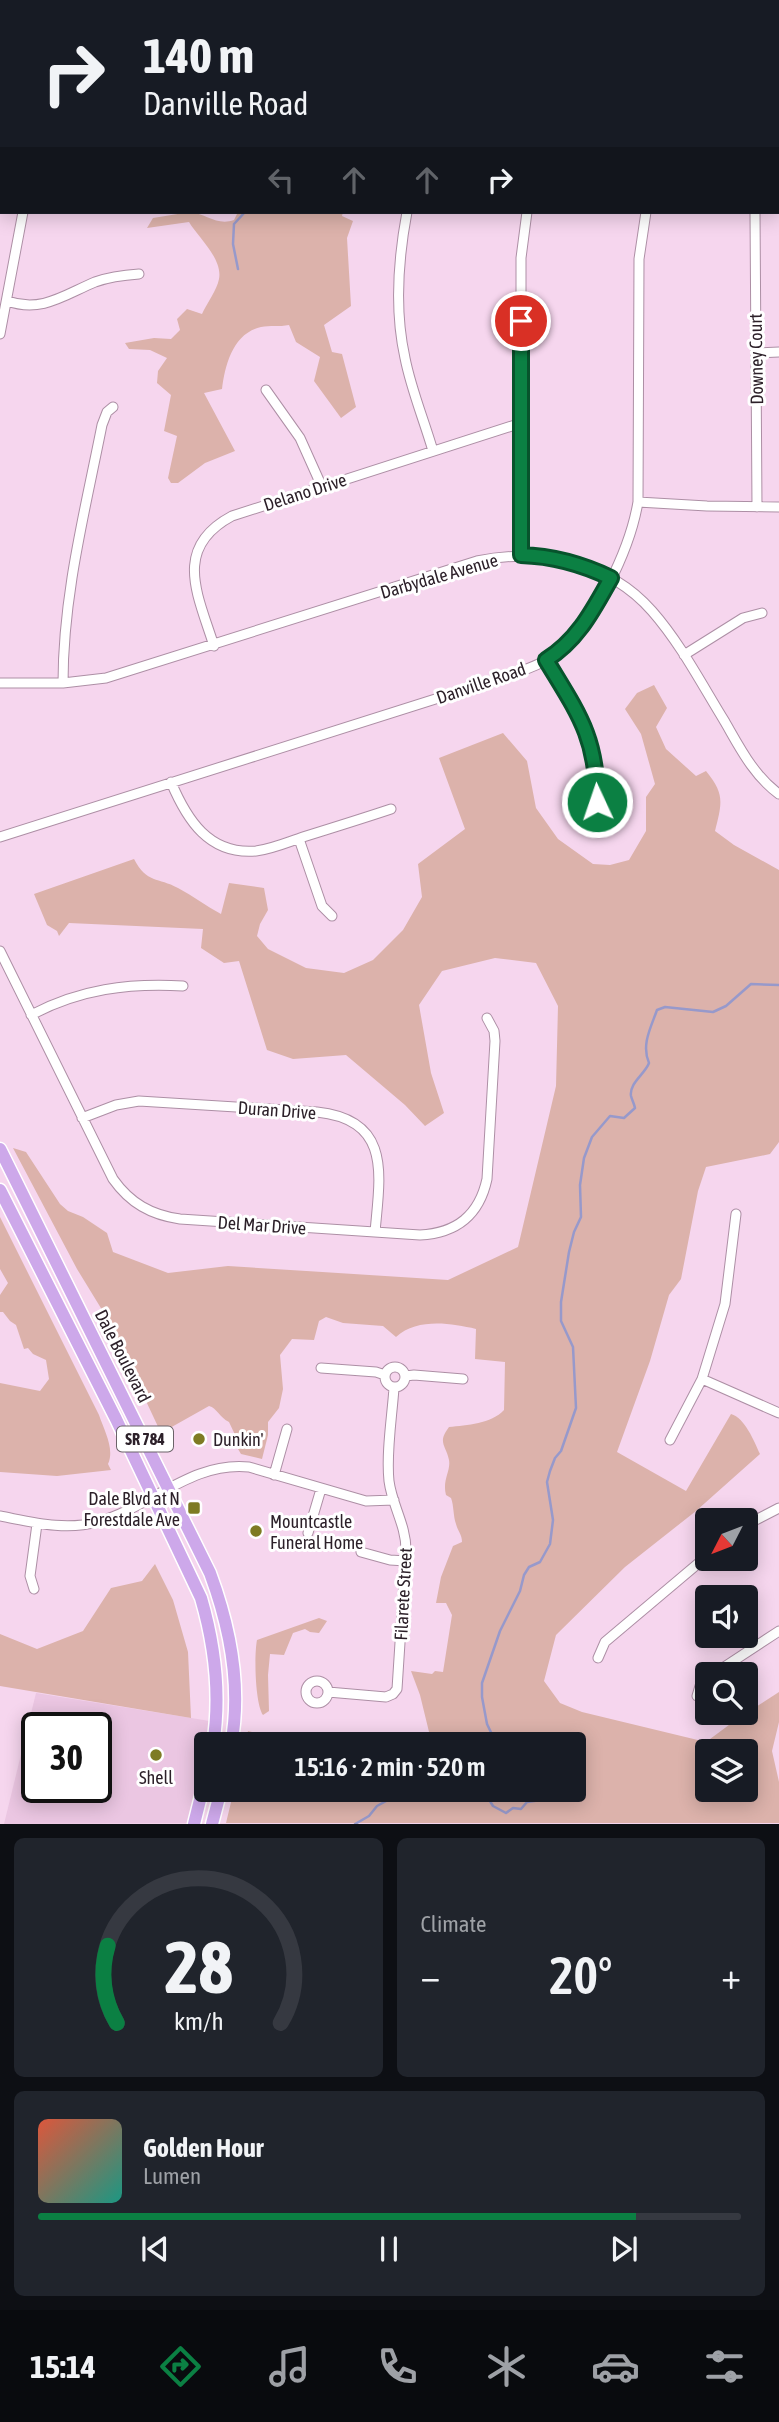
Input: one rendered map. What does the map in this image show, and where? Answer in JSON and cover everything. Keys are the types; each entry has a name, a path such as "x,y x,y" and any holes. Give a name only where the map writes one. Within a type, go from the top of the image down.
{"main road":[{"name":"Dale Boulevard","path":"0,1149 210,1573 224,1616 233,1660 232,1732"},
{"name":"Dale Boulevard","path":"0,1190 193,1579 207,1618 212,1645 217,1694 214,1732"},
{"path":"194,1824 200,1802"},
{"path":"212,1824 218,1802"}],"street":[{"path":"0,334 23,214"},
{"path":"407,214 399,263 401,336 405,359 433,451"},
{"path":"521,555 521,258 527,214"},
{"name":"Danville Road","path":"0,837 508,676 546,660 570,642 580,631 611,578 630,539 638,502 639,259 646,214"},
{"name":"Downey Court","path":"755,214 757,507"},
{"path":"7,301 22,305 44,305 103,279 139,274"},
{"path":"756,353 779,352"},
{"path":"266,390 300,438 322,487"},
{"path":"63,682 65,623 70,583 102,425 107,412 113,407"},
{"name":"Delano Drive","path":"214,646 194,579 195,558 202,541 214,526 232,516 522,423"},
{"path":"638,502 779,507"},
{"name":"Darbydale Avenue","path":"0,683 106,678 477,561 521,555 549,557 575,563 611,578 651,609 684,655 751,765 779,794"},
{"path":"684,655 743,618 762,613"},
{"path":"546,660 588,735 594,757 597,802"},
{"path":"171,782 189,819 205,836 237,850 259,850 391,809"},
{"path":"299,838 322,906 332,916"},
{"name":"Del Mar Drive","path":"0,951 82,1118 121,1189 138,1205 158,1215 191,1220 420,1235 444,1232 462,1224 481,1200 487,1179 495,1041 494,1031 487,1018"},
{"path":"31,1015 64,999 98,989 135,985 183,986"},
{"name":"Duran Drive","path":"82,1118 116,1105 139,1101 317,1112 342,1116 366,1132 377,1152 380,1172 375,1232"},
{"path":"670,1440 702,1379 724,1304 736,1214"},
{"path":"396,1367 406,1376 403,1385 394,1388 387,1383 385,1375 390,1368 396,1367"},
{"path":"321,1368 385,1375"},
{"path":"406,1376 463,1378"},
{"path":"702,1379 779,1413"},
{"name":"Filarete Street","path":"328,1692 386,1697 396,1691 406,1561 405,1535 389,1475 394,1388"},
{"path":"274,1475 287,1429"},
{"path":"0,1516 37,1524 71,1526 97,1522 204,1471 223,1466 249,1467 366,1501 394,1500"},
{"path":"308,1533 321,1489"},
{"path":"758,1519 779,1508"},
{"path":"34,1589 30,1576 37,1524"},
{"path":"361,1552 390,1560 406,1561"},
{"path":"598,1658 605,1642 695,1566"},
{"path":"732,1662 779,1632"}],"shaded area":[{"path":"199,214 222,222 234,220 237,214 342,214 353,221 347,238 351,306 324,325 332,352 342,354 356,407 341,418 314,381 320,357 296,342 289,325 264,326 251,330 232,351 222,389 204,393 235,451 205,463 178,483 171,483 168,478 177,436 164,431 171,395 157,383 158,371 167,358 150,350 129,349 125,343 154,338 171,339 180,330 177,319 187,309 202,314 214,292 219,271 214,256 189,222 147,228 153,218"},
{"path":"654,685 667,708 656,727 666,749 696,776 706,771 719,793 720,806 715,831 779,870 779,1142 770,1154 706,1167 698,1191 681,1279 669,1295 650,1361 617,1452 686,1491 731,1414 745,1425 760,1454 699,1508 695,1508 695,1512 625,1567 556,1635 544,1681 560,1703 582,1712 695,1739 695,1802 758,1802 758,1739 710,1739 729,1725 758,1725 758,1706 779,1692 779,1722 772,1751 779,1782 779,1823 226,1823 231,1802 586,1802 586,1732 429,1732 411,1671 432,1674 435,1671 443,1672 452,1615 446,1603 436,1603 441,1577 453,1546 462,1542 451,1498 446,1495 449,1464 443,1444 444,1437 449,1427 486,1421 504,1410 505,1362 475,1359 476,1329 445,1324 424,1325 404,1331 396,1337 383,1326 343,1323 326,1317 319,1321 314,1340 292,1339 280,1355 283,1389 279,1408 268,1422 262,1459 241,1454 235,1444 237,1439 229,1422 209,1406 161,1433 107,1318 77,1269 13,1148 26,1152 60,1204 107,1233 113,1252 168,1273 228,1266 448,1280 518,1247 556,1086 558,1006 536,963 495,958 442,971 419,1005 431,1073 444,1113 425,1126 405,1105 346,1055 293,1059 267,1050 239,961 224,963 201,948 203,929 69,923 59,936 57,931 47,925 34,894 134,859 148,876 178,888 221,914 229,883 264,888 268,910 257,936 268,949 306,968 344,973 373,960 403,930 422,897 418,864 465,829 439,758 503,733 527,761 536,808 558,839 593,864 610,865 629,860 646,831 646,797 655,784 641,734 625,709 637,693"},
{"path":"0,1217 99,1415 110,1446 108,1464 111,1470 57,1476 0,1472 0,1383 40,1391 49,1379 46,1360 33,1354 28,1348 24,1349 16,1325 0,1312 0,1295 8,1283 0,1269"},
{"path":"155,1564 173,1600 188,1652 191,1718 0,1686 0,1634 37,1649 83,1631 111,1588 142,1581"},
{"path":"319,1618 327,1621 319,1633 305,1629 293,1633 284,1655 270,1654 269,1711 263,1715 256,1679 257,1640"},
{"path":"36,1693 216,1722 215,1732 194,1732 194,1802 199,1802 194,1823 4,1824 21,1754 21,1803 112,1803 112,1712 31,1712"}],"waterway":[{"path":"238,269 233,244 234,224 243,214"},
{"path":"491,1732 482,1697 482,1683 524,1575 529,1567 540,1562 550,1544 553,1520 547,1482 576,1408 573,1347 561,1321 561,1302 569,1252 581,1217 580,1185 584,1158 592,1137 610,1116 624,1118 635,1108 631,1091 649,1063 646,1043 657,1010 665,1007 713,1012 726,1006 751,984 779,985"},
{"path":"355,1824 384,1802"},
{"path":"490,1802 506,1813 513,1808 521,1809 527,1802"}],"place":[{"name":"Dunkin'","path":"199,1439"},
{"name":"Dale Blvd at N Forestdale Ave","path":"194,1508"},
{"name":"Mountcastle Funeral Home","path":"256,1531"},
{"name":"Shell","path":"156,1755"}],"route":[{"path":"521,321 521,555 558,558 611,578 580,631 546,660 574,707 592,746 597,802"}]}
